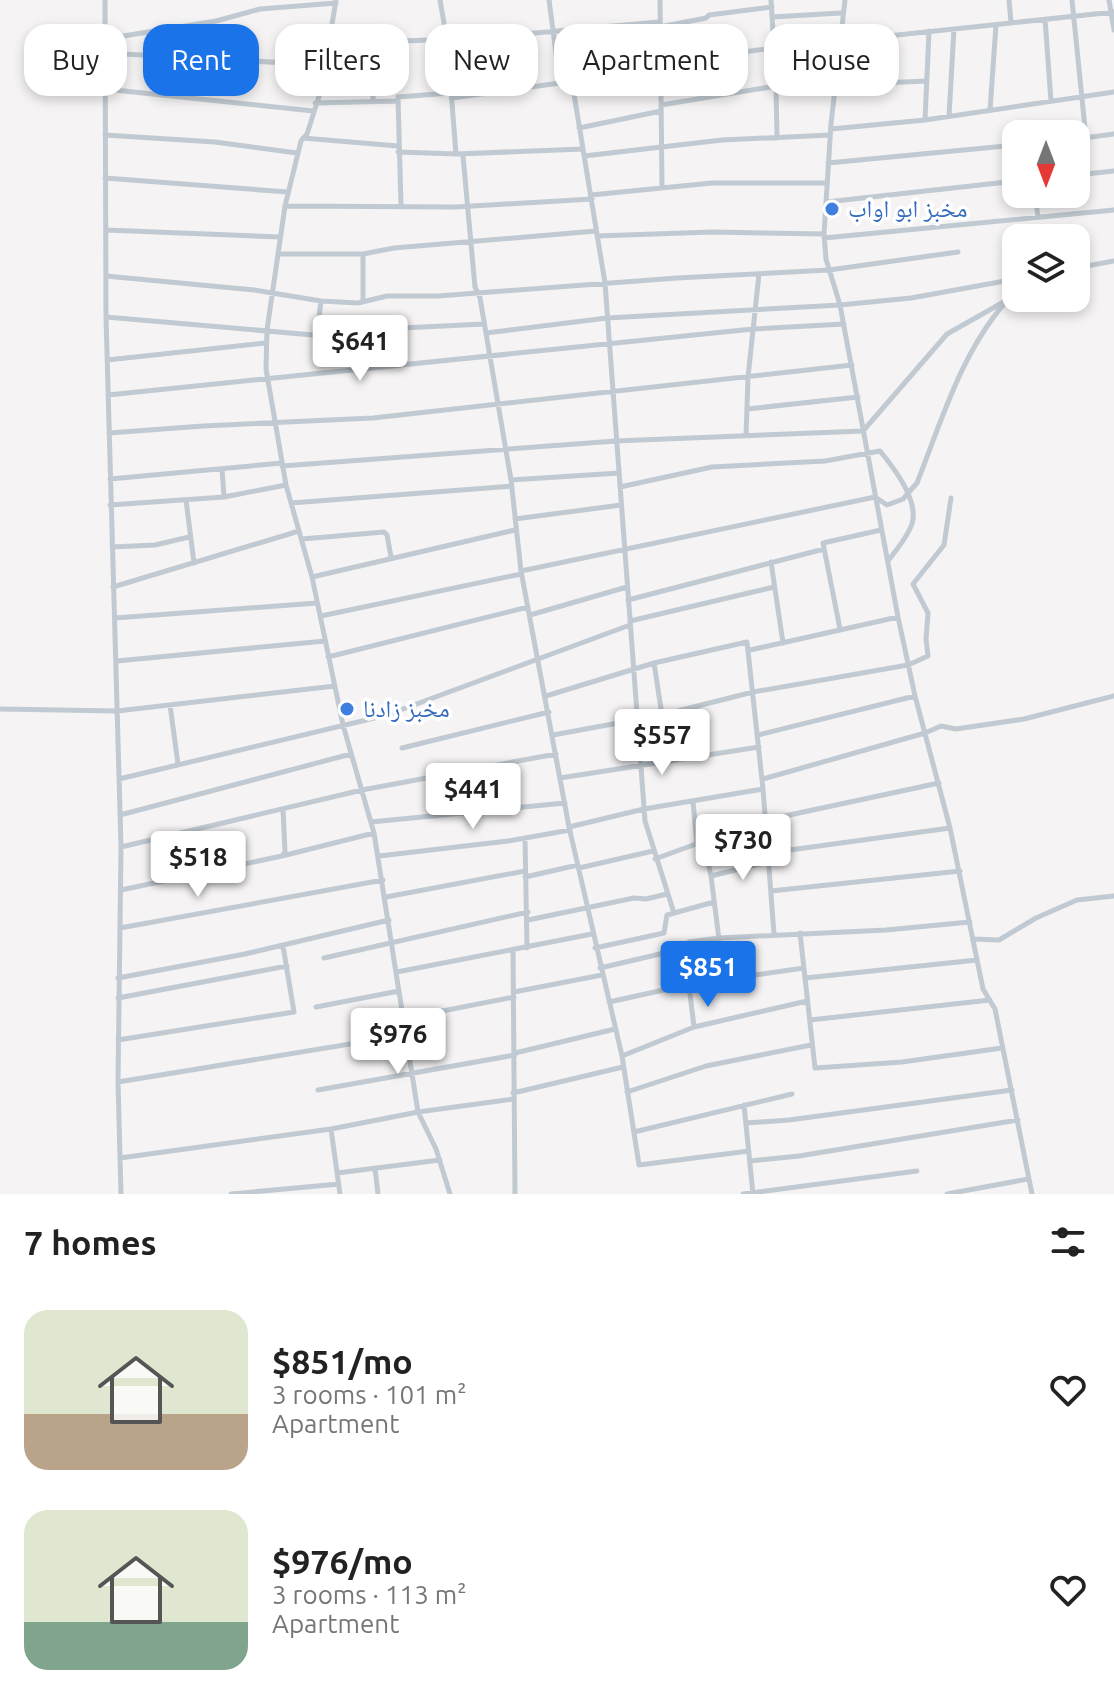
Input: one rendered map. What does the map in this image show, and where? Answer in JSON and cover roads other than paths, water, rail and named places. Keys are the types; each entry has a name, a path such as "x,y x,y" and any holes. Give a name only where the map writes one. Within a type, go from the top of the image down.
{"street":[{"path":"105,0 105,24"},
{"path":"440,0 444,24"},
{"path":"538,33 554,32 549,0"},
{"path":"660,0 660,24 771,4 772,24"},
{"path":"841,24 845,0"},
{"path":"1009,0 1011,22"},
{"path":"1072,0 1084,120"},
{"path":"1109,0 1114,30"},
{"path":"127,35 216,21 260,9 336,2 332,24"},
{"path":"899,34 1112,12"},
{"path":"772,17 841,13"},
{"path":"1045,19 1051,101"},
{"path":"990,110 996,25"},
{"path":"949,116 954,29"},
{"path":"925,120 929,31"},
{"path":"127,54 275,62"},
{"path":"899,82 927,81"},
{"path":"579,128 764,88"},
{"path":"127,91 314,107 398,101"},
{"path":"303,138 460,155 661,149 722,140 830,132 1114,92"},
{"path":"105,96 110,505 121,847 118,978 121,1194"},
{"path":"319,96 297,153 287,192 265,343 268,378 286,485 312,577 343,725 379,856 418,1112 440,1160 450,1194"},
{"path":"373,96 373,102"},
{"path":"401,206 398,101 400,96 425,96"},
{"path":"451,96 477,293 511,483 521,572 586,907 622,1056 639,1165 749,1151"},
{"path":"574,96 605,283 644,809 655,859 674,913"},
{"path":"661,96 662,188"},
{"path":"776,96 777,138"},
{"path":"833,96 824,236 829,270 844,324 866,455 908,665 960,871 983,989 995,1009 1032,1194"},
{"path":"1090,137 1114,134"},
{"path":"105,135 200,140 297,153"},
{"path":"828,163 1002,146"},
{"path":"1090,174 1114,171"},
{"path":"105,178 287,192"},
{"path":"285,206 467,206 753,181 827,183"},
{"path":"826,202 1002,183"},
{"path":"1037,208 1038,217"},
{"path":"279,254 363,254 394,248 596,233 712,232 824,236 1114,210"},
{"path":"106,230 281,237"},
{"path":"106,276 273,293 321,301 363,302 387,296 829,270 958,252"},
{"path":"363,254 363,302"},
{"path":"1090,265 1114,261"},
{"path":"746,436 748,377 759,274"},
{"path":"486,333 607,318 911,298 1002,282"},
{"path":"106,317 315,334 321,301"},
{"path":"110,479 616,441 863,431 947,334 1002,303"},
{"path":"321,616 624,548 875,497 887,505 903,499 917,483 965,363 1002,306"},
{"path":"318,323 405,328 484,324"},
{"path":"108,395 753,329 844,324"},
{"path":"404,365 405,328"},
{"path":"107,360 265,343"},
{"path":"109,433 373,418 852,365"},
{"path":"747,409 858,397"},
{"path":"620,487 712,467 825,461 880,451 901,476 913,520 905,538 887,562"},
{"path":"222,469 224,497"},
{"path":"291,503 619,473"},
{"path":"110,505 224,497 286,485"},
{"path":"553,735 662,715 753,692 908,665 928,656 928,613 913,584 944,545 951,498"},
{"path":"186,500 194,563"},
{"path":"515,519 621,505"},
{"path":"840,629 823,543 881,529"},
{"path":"312,577 515,530"},
{"path":"113,587 299,531"},
{"path":"302,539 384,532 391,557"},
{"path":"112,547 155,545 189,537"},
{"path":"628,600 824,549"},
{"path":"771,562 783,643"},
{"path":"530,615 627,587"},
{"path":"118,779 387,715 630,623 774,587"},
{"path":"115,618 317,603"},
{"path":"328,657 528,607"},
{"path":"750,650 898,617"},
{"path":"117,661 325,641"},
{"path":"546,696 654,663 745,642 750,650 774,934"},
{"path":"654,663 662,715"},
{"path":"0,709 117,711 335,686"},
{"path":"758,735 915,696"},
{"path":"762,779 941,726 956,729 1024,719 1114,696"},
{"path":"170,705 178,764"},
{"path":"402,748 549,712"},
{"path":"560,778 759,747"},
{"path":"120,815 351,754"},
{"path":"121,847 362,790 556,754"},
{"path":"655,859 697,844 703,838 766,821 939,783"},
{"path":"379,856 525,838 644,809 763,789"},
{"path":"693,802 697,844"},
{"path":"371,822 565,803"},
{"path":"282,856 285,852 283,809"},
{"path":"768,853 950,828"},
{"path":"190,831 197,875"},
{"path":"121,890 374,833"},
{"path":"525,838 527,948"},
{"path":"703,838 724,979"},
{"path":"386,897 653,851"},
{"path":"711,876 768,862"},
{"path":"771,891 960,871"},
{"path":"120,928 383,880"},
{"path":"324,958 392,941 667,894"},
{"path":"973,939 999,940 1036,918 1077,900 1114,896"},
{"path":"595,948 664,933 667,915 714,902"},
{"path":"118,978 283,946 389,920"},
{"path":"422,1015 601,971 677,950 693,941 970,922"},
{"path":"800,933 813,1063 817,1069 902,1062 1002,1048"},
{"path":"396,972 592,934"},
{"path":"684,945 694,1027"},
{"path":"118,1040 294,1012 283,946"},
{"path":"513,951 515,1194"},
{"path":"805,978 977,960"},
{"path":"118,998 287,966"},
{"path":"609,1002 691,984 804,968"},
{"path":"316,1007 399,991"},
{"path":"810,1020 990,1000"},
{"path":"622,1056 694,1027 807,1001"},
{"path":"318,1090 515,1054 615,1029"},
{"path":"118,1082 405,1035"},
{"path":"627,1092 706,1066 811,1045"},
{"path":"120,1158 331,1129 513,1096 623,1067"},
{"path":"746,1123 1012,1090"},
{"path":"634,1132 792,1094"},
{"path":"744,1105 752,1193"},
{"path":"750,1161 946,1134 1018,1120"},
{"path":"331,1129 340,1194"},
{"path":"337,1173 440,1160"},
{"path":"375,1168 378,1194"},
{"path":"743,1194 917,1171"},
{"path":"947,1194 1028,1179"},
{"path":"231,1194 339,1184"}],"place":[{"name":"مخبز ابو اواب","path":"832,209"},
{"name":"مخبز زادنا","path":"347,709"}]}
